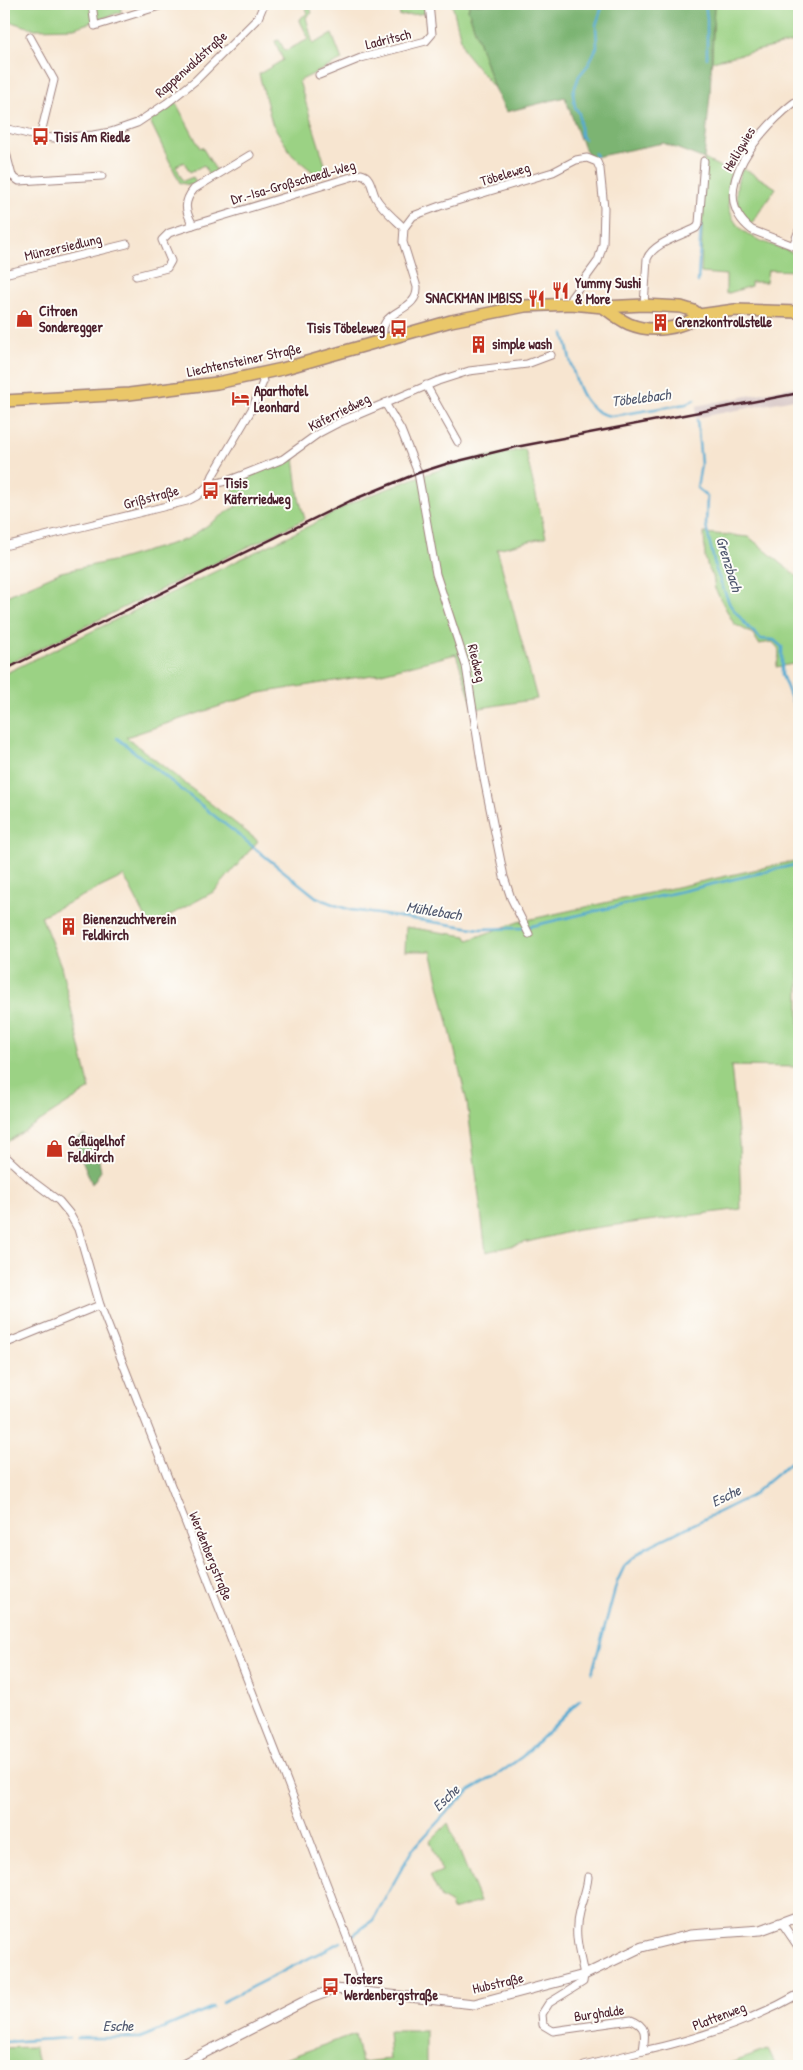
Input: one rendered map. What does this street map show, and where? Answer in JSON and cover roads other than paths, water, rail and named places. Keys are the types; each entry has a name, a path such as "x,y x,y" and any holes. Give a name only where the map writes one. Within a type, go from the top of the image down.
{"main road":[{"name":"Liechtensteiner Straße","path":"4,401 154,391 217,383 260,374 451,321 525,306 571,304 603,307 644,305 681,308 694,311 699,315 682,326 674,328 640,327 620,319 603,307"},
{"path":"699,315 735,310 799,312"}],"street":[{"path":"92,4 95,26 166,4"},
{"name":"Rappenwaldstraße","path":"4,128 40,137 55,138 111,132 137,123 186,88 207,69 258,18 264,4"},
{"name":"Ladritsch","path":"319,75 361,58 426,42 432,34 429,4"},
{"path":"30,37 54,80 40,137"},
{"name":"Heiligwies","path":"796,247 752,230 746,225 735,206 733,191 736,175 756,142 774,120 799,99"},
{"path":"4,144 12,176 19,181 102,176"},
{"name":"Dr.-Isa-Großschaedl-Weg","path":"193,225 186,212 185,204 188,195 194,189 250,155"},
{"name":"Töbeleweg","path":"404,228 413,216 440,206 553,172 580,159 587,158 593,160 599,166 602,176 604,208 603,244 598,262 571,298 571,304"},
{"path":"644,305 647,259 650,253 655,247 696,228 699,223 704,161"},
{"name":"Dr.-Isa-Großschaedl-Weg","path":"136,276 167,268 171,261 162,240 169,233 361,174 365,174 370,180 376,198 404,228"},
{"path":"384,341 382,330 385,321 414,300 417,294 417,287 403,242 404,228"},
{"path":"796,247 799,230"},
{"name":"Münzersiedlung","path":"4,274 127,244"},
{"name":"Käferriedweg","path":"209,485 230,480 283,459 319,433 426,385 469,371 527,364 551,355"},
{"name":"Grißstraße","path":"4,546 172,506 197,496 209,485 212,475 252,409 263,382 260,374"},
{"path":"426,385 458,442"},
{"name":"Riedweg","path":"385,403 404,437 418,473 436,574 466,666 483,774 504,877 511,898 527,929"},
{"name":"Werdenbergstraße","path":"4,1155 31,1180 59,1201 69,1213 78,1229 100,1305 346,1936 361,1980 359,1990"},
{"path":"4,1344 100,1305"},
{"path":"584,1975 576,1931 579,1911 587,1890 588,1877"},
{"name":"Hubstraße","path":"179,2066 310,1998 336,1990 359,1990 474,2004 584,1975 642,1947 690,1936 761,1930 799,1916"},
{"path":"782,1923 799,1948"},
{"name":"Burghalde","path":"584,1975 582,1982 549,2003 542,2014 544,2025 553,2031 631,2020 639,2023 644,2029 643,2051"},
{"name":"Plattenweg","path":"643,2051 709,2034 750,2018 799,1994"},
{"path":"584,2066 643,2051"}],"waterway":[{"name":"Töbelebach","path":"584,139 581,136 579,113 575,107 573,93 579,76 588,65 597,47 596,25 603,4"},
{"name":"Grenzbach","path":"705,4 707,58"},
{"name":"Grenzbach","path":"698,282 701,224"},
{"name":"Töbelebach","path":"564,334 573,372 583,396 590,406 600,413 612,416 686,404 695,399"},
{"name":"Grenzbach","path":"697,420 701,464 697,488 707,496 706,526 716,570 730,605 747,626 761,639 774,640 782,647 782,675 799,719"},
{"name":"Mühlebach","path":"117,738 316,897 351,910 480,929 523,928 799,864"},
{"name":"Esche","path":"592,1673 617,1582 625,1565 645,1548 751,1496 799,1455"},
{"name":"Esche","path":"353,1935 373,1920 412,1850 448,1811 469,1791 500,1773 523,1756 580,1700"},
{"name":"Esche","path":"222,2002 341,1942"},
{"name":"Esche","path":"77,2038 140,2038 213,2007"},
{"name":"Esche","path":"4,2042 69,2038"}],"railway":[{"path":"4,670 350,501 418,473 446,464 516,447 799,393"}],"place":[{"name":"Tisis Am Riedle","path":"40,137"},
{"name":"Yummy Sushi & More","path":"561,291"},
{"name":"SNACKMAN IMBISS","path":"536,298"},
{"name":"Citroen Sonderegger","path":"25,319"},
{"name":"Grenzkontrollstelle","path":"661,322"},
{"name":"Tisis Töbeleweg","path":"399,328"},
{"name":"simple wash","path":"478,344"},
{"name":"Aparthotel Leonhard","path":"240,399"},
{"name":"Tisis Käferriedweg","path":"210,491"},
{"name":"Bienenzuchtverein Feldkirch","path":"69,927"},
{"name":"Geflügelhof Feldkirch","path":"54,1149"},
{"name":"Tosters Werdenbergstraße","path":"330,1987"}]}
